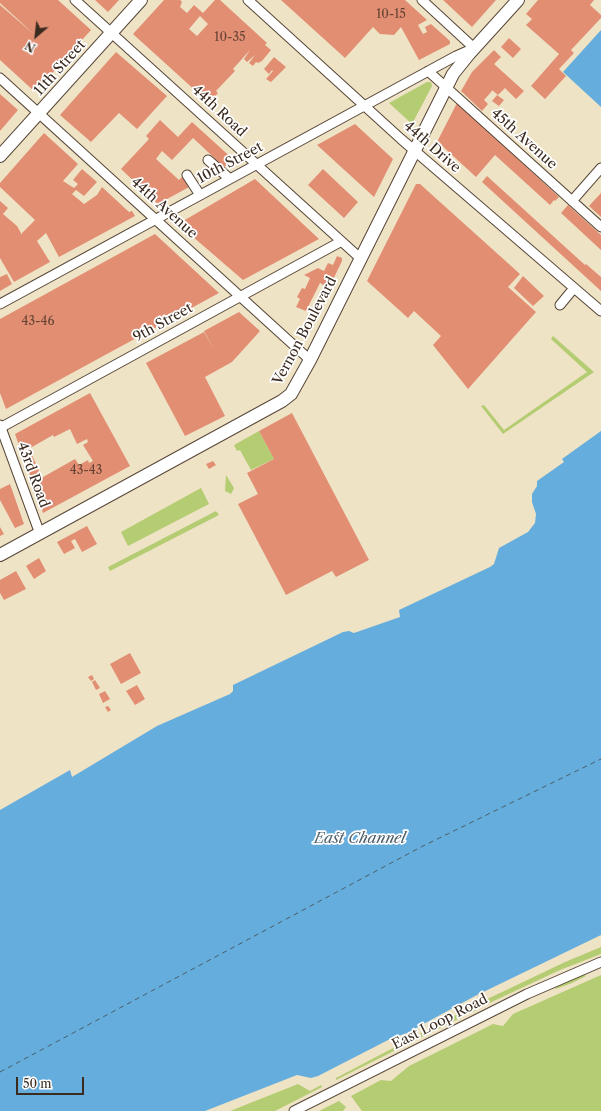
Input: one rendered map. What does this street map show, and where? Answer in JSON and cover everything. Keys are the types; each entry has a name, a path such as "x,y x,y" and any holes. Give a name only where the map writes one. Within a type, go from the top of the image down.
{"main road":[{"name":"11th Street","path":"0,156 142,0"},
{"name":"Vernon Boulevard","path":"0,555 286,399 294,390 310,360 446,87 456,70 474,48 518,0"}],"street":[{"name":"44th Road","path":"75,0 340,242 360,258"},
{"name":"44th Drive","path":"248,0 414,151 601,311"},
{"path":"422,0 474,48"},
{"name":"10th Street","path":"0,304 428,71 474,48"},
{"name":"45th Avenue","path":"428,71 601,227"},
{"name":"44th Avenue","path":"0,78 310,360"},
{"path":"208,160 230,180"},
{"path":"572,201 601,168"},
{"path":"188,175 200,195"},
{"name":"9th Street","path":"0,427 340,242"},
{"path":"560,305 574,288"},
{"name":"43rd Road","path":"0,427 40,534"},
{"name":"East Loop Road","path":"294,1111 527,994 601,962"}],"green space":[{"path":"427,82 431,82 432,86 412,124 389,103"},
{"path":"553,336 594,372 503,434 481,406 484,405 504,430 587,372 551,339"},
{"path":"259,431 274,459 251,470 240,450 237,451 234,445"},
{"path":"226,475 234,488 231,494 225,491"},
{"path":"201,488 209,504 128,546 121,532"},
{"path":"216,511 219,515 110,571 108,567"},
{"path":"601,947 601,954 560,970 483,1006 479,1003 565,962"},
{"path":"583,974 586,976 572,983 556,989 555,988"},
{"path":"601,975 601,1111 362,1111 351,1096 381,1080 391,1081 409,1066 493,1024 503,1026 513,1014"},
{"path":"477,1004 478,1009 336,1080 336,1078"},
{"path":"298,1084 310,1091 321,1085 322,1087 275,1111 230,1111"},
{"path":"339,1101 346,1107 343,1111 319,1111"}],"water":[{"path":"601,30 601,107 563,72"},
{"name":"East Channel","path":"601,431 601,935 475,996 407,1033 392,1038 318,1076 311,1078 297,1075 205,1111 0,1111 0,810 70,770 72,777 157,726 230,694 233,691 233,685 343,632 349,631 354,633 400,617 399,610 490,567 494,564 499,548 528,532 535,523 536,514 532,502 532,494 537,486 537,481 564,462 562,459"}],"building":[{"path":"0,0 58,0 91,30 35,92 0,60 0,5 36,36 0,3"},
{"path":"95,0 119,0 108,12"},
{"path":"164,0 180,0 182,2 180,7 187,13 194,5 203,13 215,0 220,0 267,43 265,45 271,50 262,61 258,63 256,62 253,66 249,63 255,55 247,62 244,59 250,50 233,69 235,71 216,91 218,93 209,103 133,34","holes":["200,16 208,24 197,36 189,29"]},
{"path":"281,0 405,0 427,20 418,25 423,34 427,32 425,27 431,24 450,41 450,44 419,60 401,27 394,35 380,34 373,27 345,58"},
{"path":"443,0 496,0 472,27"},
{"path":"538,0 594,0 590,5 601,15 601,18 571,50 574,53 559,69 566,76 545,99 531,86 559,54 526,25 532,19 526,14"},
{"path":"509,38 521,49 513,58 501,47"},
{"path":"494,50 501,57 494,64 524,91 516,99 505,88 498,95 492,90 484,100 488,104 482,111 461,91 472,72"},
{"path":"116,52 167,96 137,129 119,113 91,142 60,115"},
{"path":"274,57 286,67 271,82 266,79 273,71 272,70 269,74 264,69"},
{"path":"0,94 18,110 0,131"},
{"path":"497,95 504,100 499,106 492,101"},
{"path":"457,103 559,197 550,205 495,155 476,177 439,143 438,140"},
{"path":"160,120 178,137 192,122 235,161 224,167 193,138 172,160 162,151 156,159 179,180 182,177 191,186 158,204 121,169 149,139 146,136"},
{"path":"355,124 393,159 374,197 317,145"},
{"path":"44,133 78,164 63,181 74,188 78,184 73,180 82,169 97,182 84,196 76,190 72,194 84,204 97,195 102,187 129,212 132,211 135,216 59,257 46,233 37,241 50,262 14,282 0,258 0,201 8,208 3,214 17,226 22,235 22,233 35,220 0,187 0,183"},
{"path":"323,169 358,202 344,218 308,185"},
{"path":"487,176 585,265 586,264 601,277 601,291 482,182"},
{"path":"255,179 319,239 243,280 178,224"},
{"path":"416,184 420,184 520,274 508,287 536,312 468,389 433,345 441,336 414,311 408,318 367,281"},
{"path":"601,193 601,217 589,206"},
{"path":"568,205 601,235 601,250 561,213"},
{"path":"155,234 219,293 6,409 0,393 0,319"},
{"path":"337,256 342,258 342,261 329,288 320,283 306,311 296,307 300,299 297,297 302,288 305,289 310,278 304,275 318,268 324,271 328,263 333,265"},
{"path":"7,274 12,284 0,291 0,277"},
{"path":"523,276 544,296 533,306 514,288"},
{"path":"239,312 260,331 232,362 205,377 225,416 185,436 146,363 204,332 215,351 204,331"},
{"path":"90,393 130,466 43,513 15,434","holes":["70,429 77,444 87,439 88,442 83,445 93,461 89,463 88,460 79,465 75,459 36,481 34,476 40,473 32,455 29,457 25,451 53,435 54,437"]},
{"path":"292,413 369,560 336,577 332,571 286,595 238,504 258,494 247,473 274,459 259,431"},
{"path":"213,461 216,465 209,469 206,464"},
{"path":"10,484 24,524 15,528 0,500 0,489"},
{"path":"87,526 97,544 82,552 75,539 71,541 75,548 64,554 57,542"},
{"path":"0,527 4,534 0,536"},
{"path":"39,558 46,571 34,579 26,566"},
{"path":"16,571 26,589 4,600 0,593 0,580"},
{"path":"130,653 141,673 121,684 110,664"},
{"path":"92,675 94,679 91,681 88,677"},
{"path":"95,680 100,688 96,690 92,682"},
{"path":"137,685 145,699 135,705 126,691"},
{"path":"105,691 110,699 103,703 99,694"},
{"path":"108,706 111,710 108,712 105,707"}],"ferry route":[{"path":"0,1072 421,847 601,759"}]}
